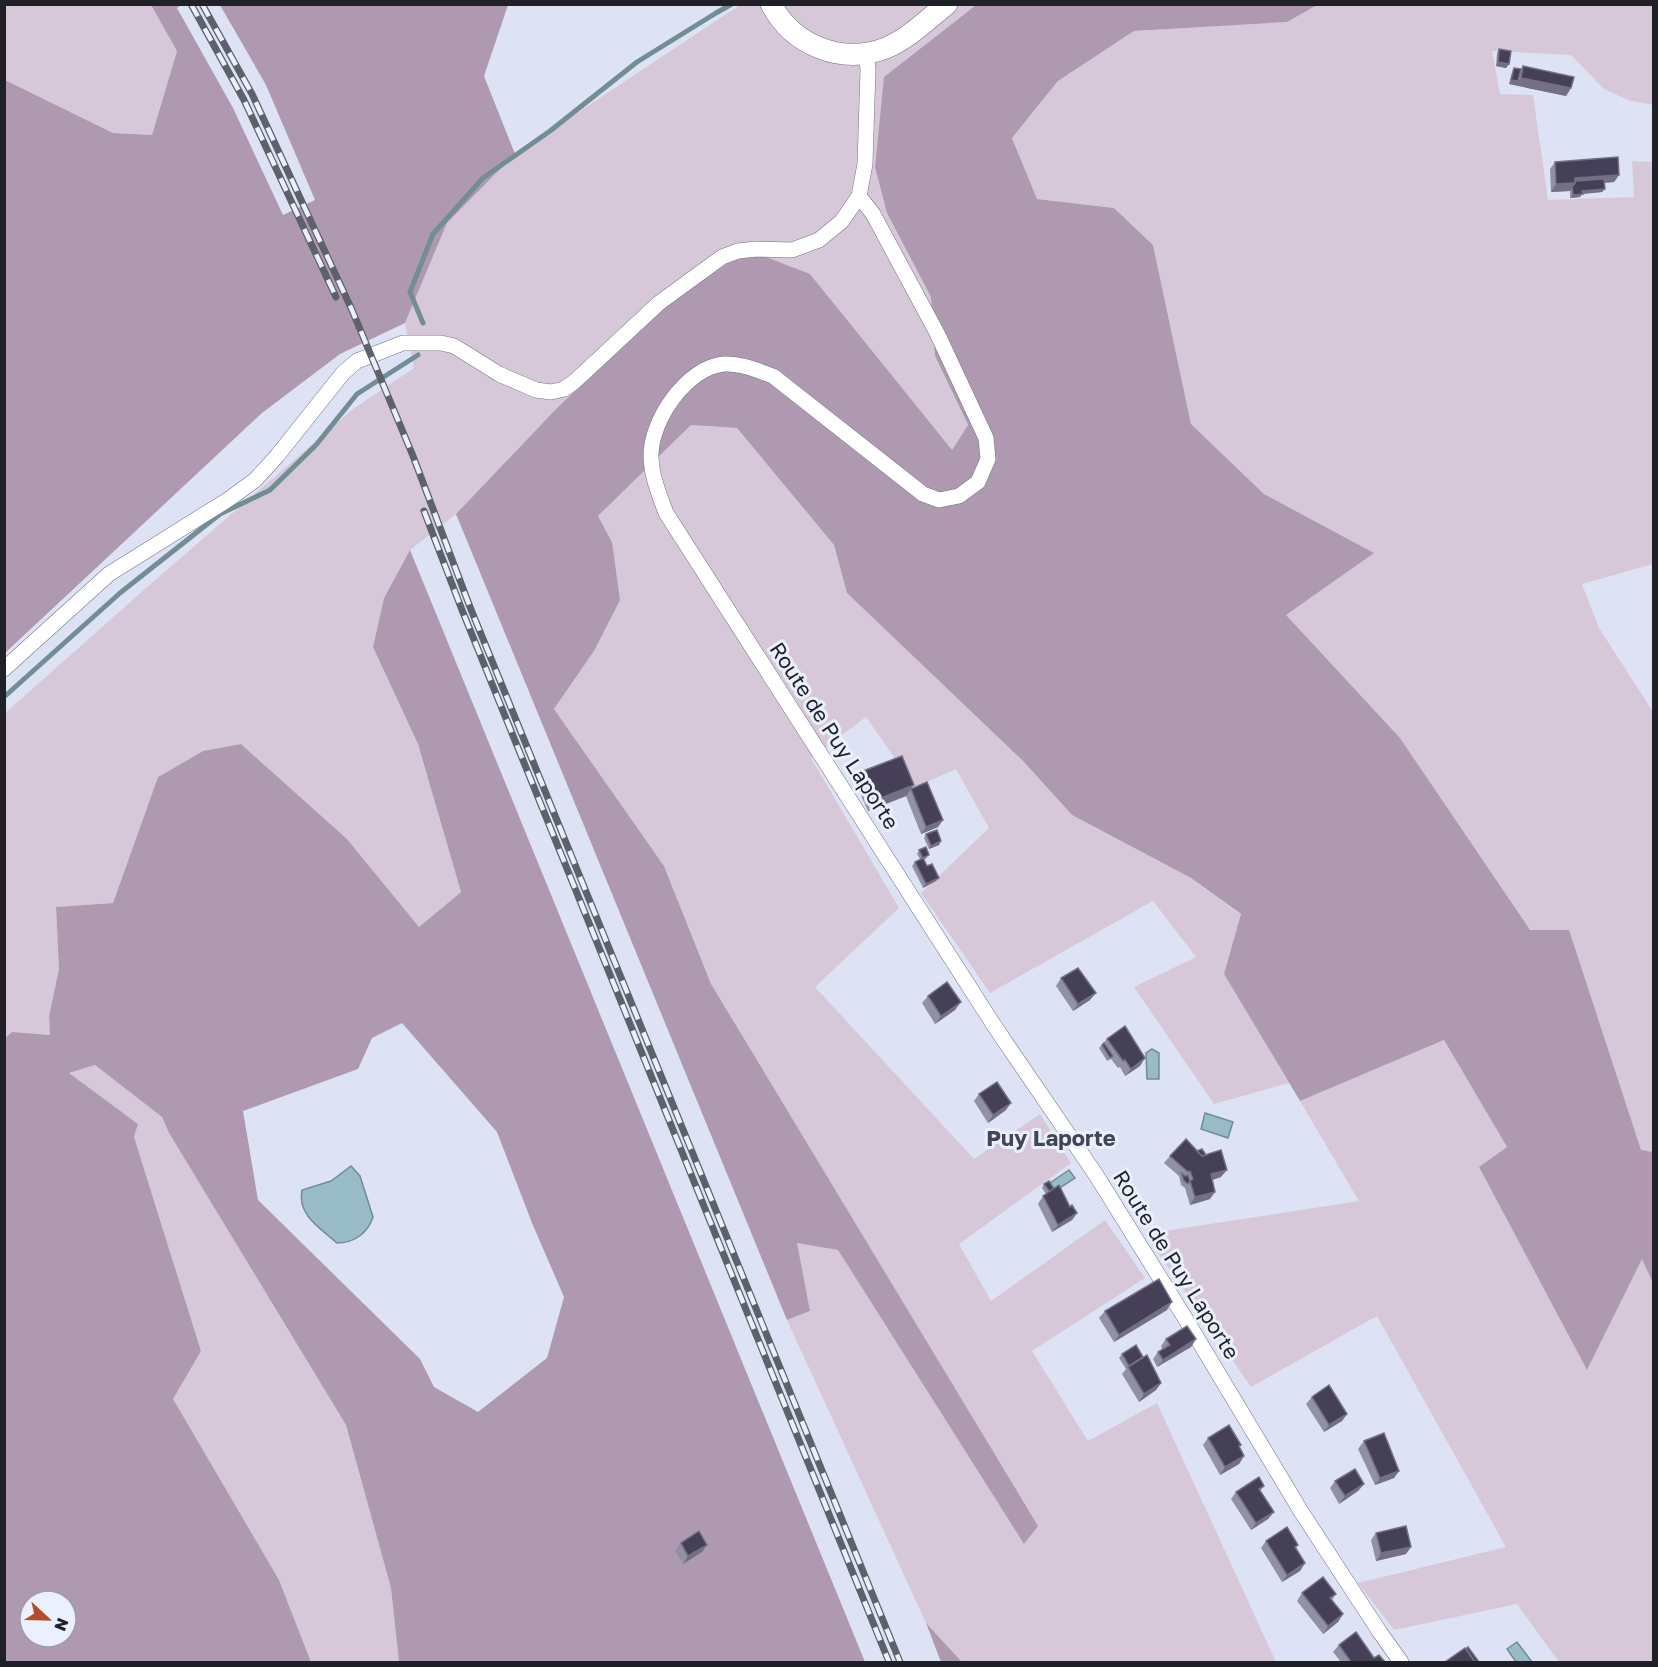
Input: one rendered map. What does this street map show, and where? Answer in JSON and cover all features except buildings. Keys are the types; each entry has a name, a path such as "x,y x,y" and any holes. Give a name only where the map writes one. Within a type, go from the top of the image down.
{"main road":[{"path":"771,4 784,24 809,44 833,53 866,54 888,47 904,38 947,4"}],"street":[{"path":"4,669 109,574 229,499 255,480 351,365 362,358 403,343 441,343 454,346 523,386 550,392 574,382 659,303 722,257 738,251 756,249 792,250 819,240 842,221 859,196 865,164 868,69 866,54"},
{"name":"Route de Puy Laporte","path":"859,196 873,214 937,333 986,438 988,459 978,482 958,496 939,500 923,494 773,376 751,368 722,364 706,369 680,391 660,417 653,435 651,454 654,478 666,513 995,1027 1096,1175 1302,1514 1378,1631 1401,1662"}],"shaded area":[{"path":"1317,4 1653,5 1653,105 1628,100 1604,89 1571,55 1492,51 1500,94 1533,95 1548,200 1634,197 1632,161 1653,162 1653,564 1582,584 1599,628 1653,712 1653,1152 1641,1150 1530,931 1400,738 1285,615 1373,553 1264,494 1191,424 1153,245 1114,208 1037,199 1012,138 1058,81 1134,31 1287,22"},
{"path":"4,5 151,5 177,51 152,135 113,133 5,80"},
{"path":"151,5 181,5 177,8 233,108 283,215 315,200 266,85 220,5 508,5 484,76 515,154 447,223 405,323 340,354 262,413 5,653 5,80 113,133 152,135 177,51"},
{"path":"740,5 976,5 884,77 887,213 931,297 935,356 968,426 951,451 810,274 663,307 556,409 456,514 410,550 384,598 373,647 418,744 461,892 419,927 347,839 241,744 203,751 158,777 113,903 56,907 59,969 49,1016 50,1035 12,1032 5,1039 4,714 353,409 414,368 405,323 447,223 515,154"},
{"path":"976,5 1317,5 1287,22 1134,31 1058,81 1012,138 1037,199 1114,208 1153,245 1191,424 1264,494 1374,553 1286,615 1400,738 1530,930 1569,930 1641,1150 1653,1152 1653,1283 1642,1259 1587,1370 1479,1167 1507,1147 1444,1040 1300,1101 1224,974 1241,914 1191,878 1072,815 1024,762 847,593 834,545 737,428 691,425 598,516 612,542 620,600 594,651 554,709 664,866 711,984 1038,1526 1024,1544 838,1250 797,1243 810,1311 787,1320 456,514 556,409 664,307 731,261 761,255 810,274 952,450 968,425 935,356 931,297 887,213 875,167 884,77"},
{"path":"691,425 737,428 834,545 847,593 1024,762 1072,815 1191,878 1241,915 1224,974 1289,1083 1214,1104 1134,987 1196,957 1153,901 990,993 921,893 989,828 956,769 915,787 866,717 811,758 899,908 815,987 974,1159 1040,1114 1071,1163 959,1244 991,1301 1105,1220 1145,1278 1032,1351 1088,1441 1157,1403 1276,1662 962,1662 926,1623 787,1320 810,1311 796,1242 838,1250 1024,1544 711,984 664,866 554,709 594,651 612,542 598,516"},
{"path":"410,550 865,1662 399,1662 391,1588 346,1425 169,1133 162,1117 95,1065 69,1073 138,1124 134,1137 201,1351 173,1399 279,1580 311,1662 5,1662 4,1039 12,1032 50,1035 49,1016 59,969 56,907 113,903 158,777 203,751 241,744 347,839 419,927 461,892 418,744 373,647 384,598","holes":["402,1023 497,1132 532,1223 564,1297 547,1358 478,1412 434,1387 420,1359 258,1200 243,1111 358,1069 372,1038"]},
{"path":"1444,1040 1507,1147 1479,1167 1587,1370 1642,1258 1653,1283 1653,1662 1559,1662 1517,1604 1394,1630 1358,1583 1506,1547 1377,1316 1251,1387 1145,1234 1359,1201 1300,1101"},
{"path":"95,1065 162,1117 169,1133 346,1425 391,1588 399,1662 311,1662 279,1580 172,1399 201,1351 134,1137 138,1124 69,1073"},
{"path":"926,1623 962,1662 941,1662"}],"water":[{"path":"1152,1049 1159,1053 1159,1079 1147,1079 1146,1053"},
{"path":"1205,1113 1233,1122 1228,1138 1201,1129"},
{"path":"351,1166 360,1176 373,1217 368,1228 360,1236 337,1243 306,1214 301,1199 302,1190 331,1181"},
{"path":"1069,1170 1075,1178 1052,1193 1047,1185"},
{"path":"1517,1642 1532,1662 1516,1662 1507,1649"}],"waterway":[{"path":"423,323 410,292 433,234 483,178 550,131 637,62 732,4"},
{"path":"4,697 120,593 220,514 270,490 316,445 357,394 418,355"}],"railway":[{"path":"191,4 244,100 336,297"},
{"path":"202,4 252,94 352,310 413,456 470,607 900,1662"},
{"path":"424,511 462,610 889,1662"}],"district":[{"name":"Puy Laporte","path":"1051,1138"}]}
